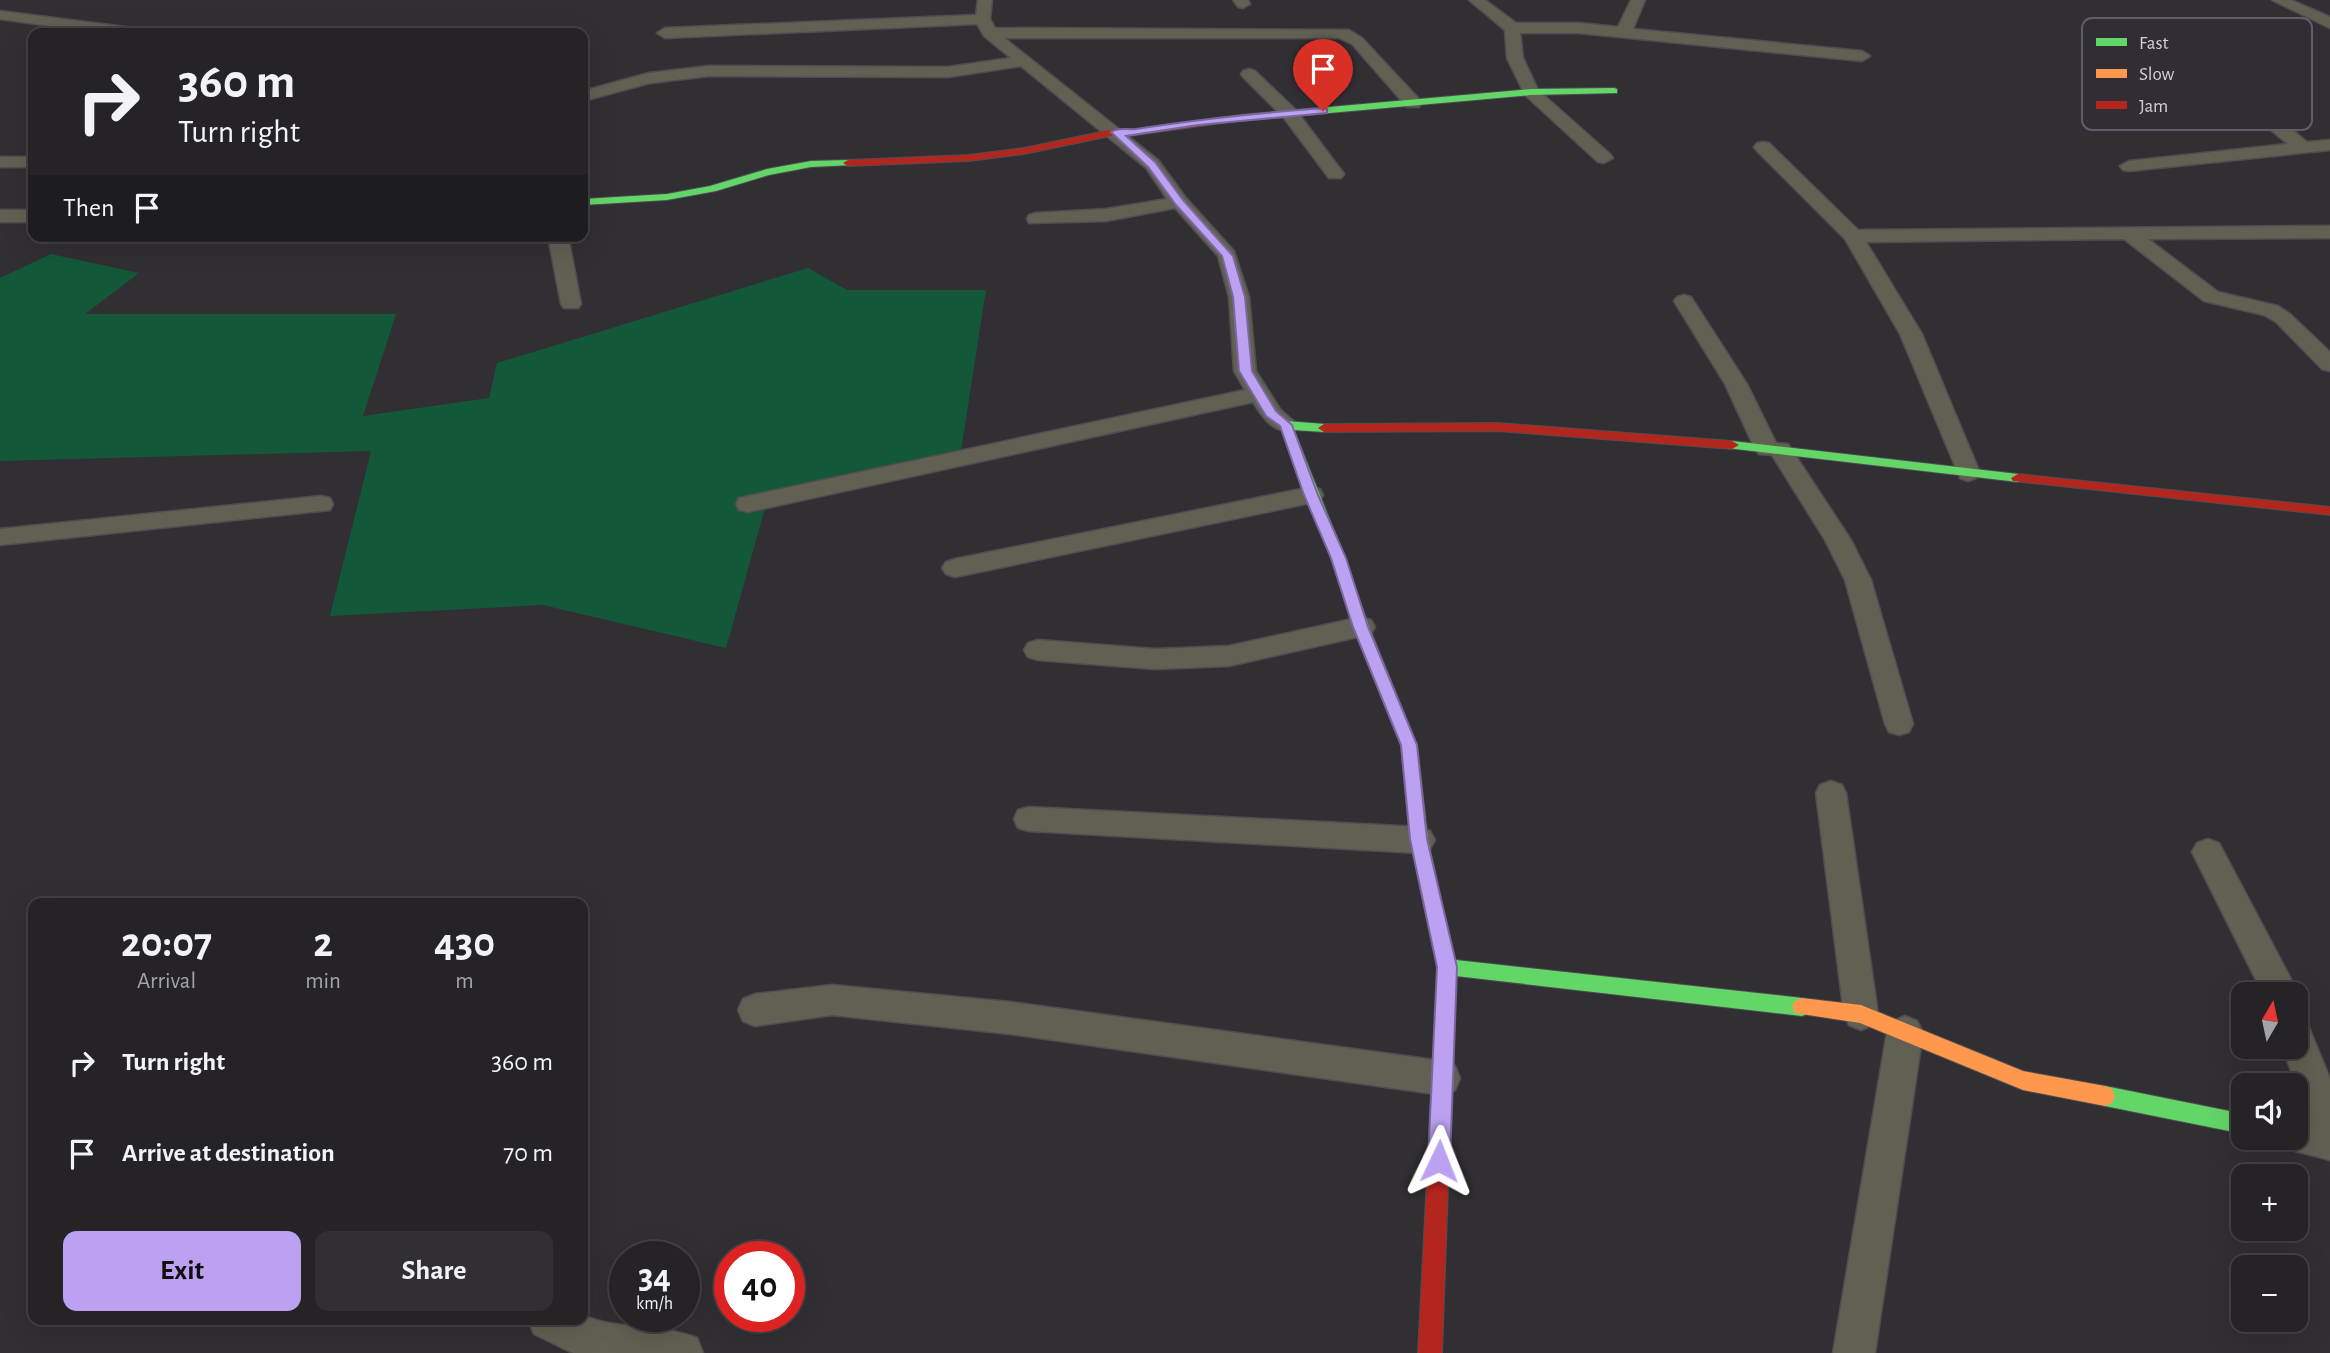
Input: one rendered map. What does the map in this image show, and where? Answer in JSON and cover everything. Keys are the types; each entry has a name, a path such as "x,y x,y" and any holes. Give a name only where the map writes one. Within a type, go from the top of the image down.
{"street":[{"path":"985,0 986,26 1152,164 1179,202 1227,256 1239,297 1245,371 1271,413 1286,425 1311,495 1338,558 1361,627 1409,745 1419,839 1447,967 1430,1353"},
{"path":"1476,0 1511,28 1579,28 1863,56"},
{"path":"1623,32 1638,0"},
{"path":"2279,0 2330,23"},
{"path":"0,15 96,28"},
{"path":"666,33 986,26 1339,33 1357,41 1413,103"},
{"path":"1511,28 1515,58 1531,92 1604,158"},
{"path":"588,95 649,78 709,71 948,72 1025,61"},
{"path":"1249,74 1290,114 1335,174"},
{"path":"588,202 667,197 712,189 767,172 811,164 969,158 1024,151 1115,132 1129,133 1198,122 1531,92 1614,91"},
{"path":"2281,130 2304,148"},
{"path":"2129,166 2330,145"},
{"path":"1763,147 1853,236 1910,334 1968,473"},
{"path":"0,162 28,162"},
{"path":"1036,219 1106,215 1179,202"},
{"path":"0,216 28,216"},
{"path":"1853,236 2330,232"},
{"path":"2130,235 2211,297 2272,310 2330,364"},
{"path":"559,242 571,304"},
{"path":"1684,301 1774,449 1838,540 1858,580 1899,724"},
{"path":"748,504 1261,393"},
{"path":"1286,425 1342,430 1498,427 1774,449 1968,473 2330,511"},
{"path":"955,568 1311,495"},
{"path":"0,537 321,504"},
{"path":"1038,650 1155,659 1229,656 1361,627"},
{"path":"1831,793 1861,1014"},
{"path":"1029,819 1419,839"},
{"path":"2208,852 2275,982"},
{"path":"1447,967 1861,1014 2023,1080 2231,1121"},
{"path":"755,1010 832,1000 1010,1018 1442,1078"},
{"path":"1854,1353 1905,1032"},
{"path":"2305,1059 2330,1127"},
{"path":"2308,1137 2330,1142"},
{"path":"559,1325 600,1344 682,1353"}],"green space":[{"path":"51,254 139,273 85,314 396,314 363,416 489,398 497,363 808,268 847,290 986,290 960,457 767,501 726,648 543,605 330,616 371,451 0,461 0,278"}],"traffic: fast":[{"path":"1240,118 1531,92 1614,91"},
{"path":"588,202 667,197 712,189 767,172 811,164 848,163"},
{"path":"1324,428 1286,425 1338,558 1361,627 1409,745 1419,840 1443,951"},
{"path":"1732,445 2018,478"},
{"path":"1447,967 1802,1007"},
{"path":"2105,1096 2231,1121"}],"traffic: slow":[{"path":"1802,1007 1861,1014 2023,1080 2105,1096"}],"traffic: jam":[{"path":"848,163 969,158 1024,151 1115,132 1129,133 1240,118"},
{"path":"1324,428 1498,427 1732,445"},
{"path":"2018,478 2330,511"},
{"path":"1430,1353 1447,967 1443,951"}],"route":[{"path":"1323,111 1198,122 1129,133 1115,132 1152,164 1179,202 1227,256 1239,297 1245,371 1271,413 1286,425 1311,495 1338,558 1361,627 1409,745 1419,839 1447,967 1439,1161"}]}
